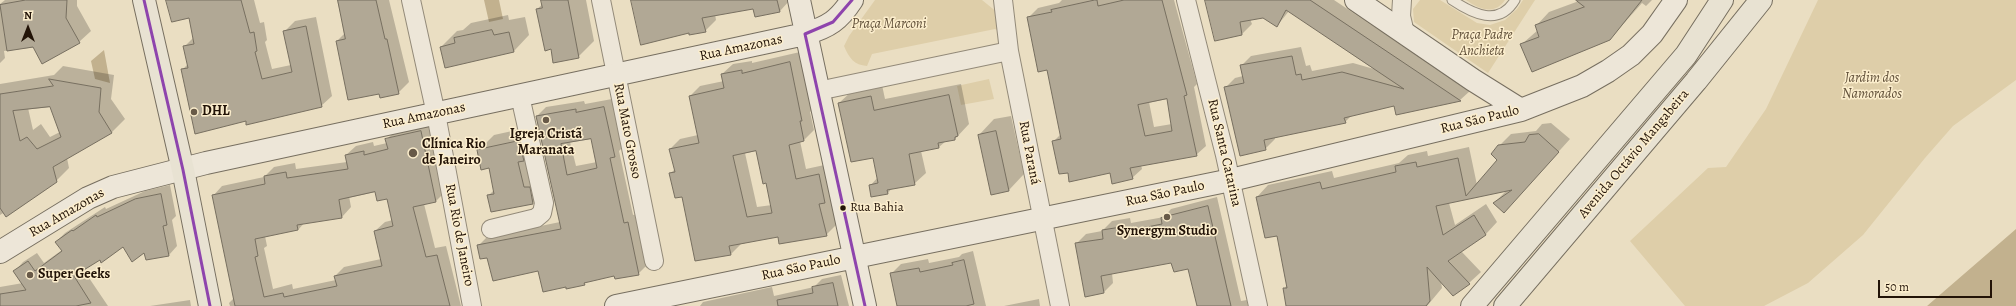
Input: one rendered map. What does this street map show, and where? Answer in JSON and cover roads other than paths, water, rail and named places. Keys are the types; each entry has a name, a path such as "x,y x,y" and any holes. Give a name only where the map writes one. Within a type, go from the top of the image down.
{"main road":[{"path":"144,0 183,170 210,306"},
{"name":"Avenida Octávio Mangabeira","path":"1472,306 1686,55 1722,0"},
{"name":"Avenida Octávio Mangabeira","path":"1505,306 1696,81 1761,0"}],"street":[{"name":"Rua Rio de Janeiro","path":"411,0 436,114 472,306"},
{"name":"Rua Mato Grosso","path":"601,0 654,261"},
{"path":"798,0 865,306"},
{"name":"Rua Amazonas","path":"0,252 88,198 114,187 183,170 805,34 820,30 834,22 843,14 852,0"},
{"name":"Rua Paraná","path":"1003,0 1009,51 1060,306"},
{"name":"Rua Santa Catarina","path":"1186,0 1231,180 1258,306"},
{"path":"1356,0 1473,80 1521,110"},
{"name":"Rua São Paulo","path":"616,306 662,301 855,257 1231,180 1521,110 1582,86 1631,55 1652,34 1676,0"},
{"path":"1404,3 1405,33"},
{"path":"818,91 1009,51"},
{"path":"491,229 536,218 542,212 544,203 520,96"}],"lane":[{"path":"1452,0 1479,16 1494,16 1509,10 1515,0"}],"place":[{"name":"DHL","path":"194,112"},
{"name":"Igreja Cristã Maranata","path":"546,120"},
{"name":"Clínica Rio de Janeiro","path":"413,153"},
{"name":"Rua Bahia","path":"843,208"},
{"name":"Synergym Studio","path":"1167,217"},
{"name":"Super Geeks","path":"30,275"}],"park label":[{"name":"Praça Marconi","path":"889,25"},
{"name":"Praça Padre Anchieta","path":"1482,44"},
{"name":"Jardim dos Namorados","path":"1872,88"}]}
